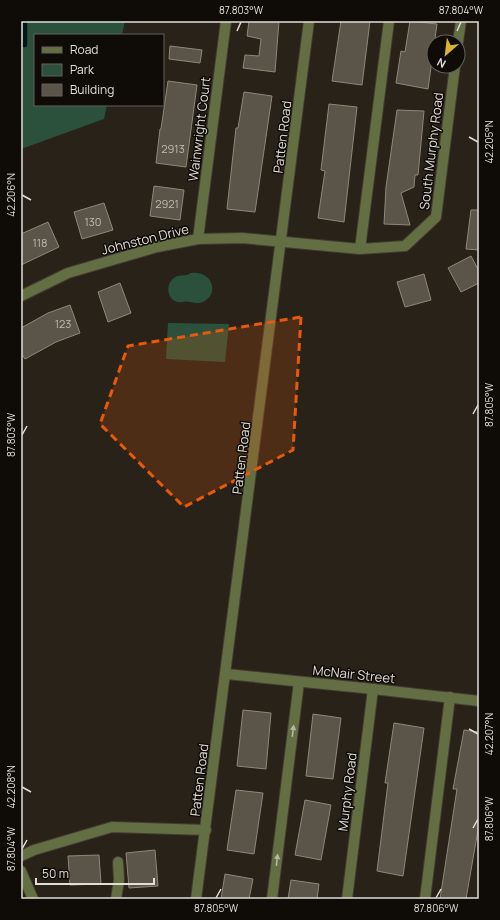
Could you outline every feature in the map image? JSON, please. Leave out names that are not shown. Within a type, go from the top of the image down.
[{"type":"street","name":"Wainwright Court","points":[[198,240],[226,21]]},
{"type":"street","name":"Patten Road","points":[[196,899],[310,21]]},
{"type":"street","points":[[360,249],[389,21]]},
{"type":"street","points":[[459,34],[461,21]]},
{"type":"street","name":"South Murphy Road","points":[[282,242],[360,249],[405,246],[436,217],[454,74]]},
{"type":"street","name":"Johnston Drive","points":[[21,296],[68,273],[157,247],[198,240],[242,238],[282,242]]},
{"type":"street","name":"McNair Street","points":[[226,674],[479,701]]},
{"type":"street","points":[[272,899],[299,682]]},
{"type":"street","name":"Murphy Road","points":[[347,899],[373,689]]},
{"type":"street","points":[[426,899],[450,698]]},
{"type":"street","points":[[21,856],[34,850],[112,828],[206,830]]},
{"type":"street","points":[[116,899],[119,880],[118,862]]},
{"type":"street","points":[[21,871],[33,899]]},
{"type":"highlighted area","points":[[301,317],[293,450],[184,507],[100,424],[128,346]]},
{"type":"green space","points":[[21,21],[125,21],[122,34],[34,34],[34,106],[107,106],[104,119],[21,149]]},
{"type":"green space","points":[[191,273],[198,273],[208,278],[211,283],[212,293],[208,298],[200,303],[174,301],[168,290],[171,281],[176,277]]},
{"type":"green space","points":[[168,323],[229,324],[225,362],[166,359]]},
{"type":"building","points":[[249,21],[279,21],[275,72],[243,68],[245,55],[259,56],[261,39],[247,36]]},
{"type":"building","points":[[341,21],[370,21],[362,85],[332,81]]},
{"type":"building","points":[[410,21],[437,24],[436,34],[426,34],[426,74],[430,74],[428,89],[396,83],[401,51],[405,52]]},
{"type":"building","points":[[170,46],[202,50],[200,63],[169,59]]},
{"type":"building","points":[[168,81],[197,85],[186,167],[156,163]]},
{"type":"building","points":[[244,92],[272,96],[255,212],[227,209],[236,128],[238,128]]},
{"type":"building","points":[[329,104],[357,107],[344,222],[318,218],[325,171],[321,170]]},
{"type":"building","points":[[397,110],[424,111],[418,175],[415,175],[414,187],[401,193],[410,225],[384,224],[386,187]]},
{"type":"building","points":[[154,186],[184,190],[180,220],[150,216]]},
{"type":"building","points":[[104,203],[113,230],[82,239],[74,212]]},
{"type":"building","points":[[471,210],[479,210],[479,250],[466,249]]},
{"type":"building","points":[[48,222],[59,247],[21,265],[21,234]]},
{"type":"building","points":[[471,256],[479,271],[479,283],[461,292],[448,268]]},
{"type":"building","points":[[424,274],[431,300],[405,307],[397,282]]},
{"type":"building","points":[[120,283],[131,313],[108,322],[98,292]]},
{"type":"building","points":[[70,305],[80,333],[56,342],[25,359],[21,353],[21,328],[48,313]]},
{"type":"building","points":[[243,710],[271,713],[266,769],[237,766]]},
{"type":"building","points":[[313,714],[341,718],[333,779],[306,776]]},
{"type":"building","points":[[394,723],[424,728],[403,876],[377,871],[388,783],[385,783]]},
{"type":"building","points":[[464,730],[479,732],[479,824],[466,899],[440,899],[457,789],[453,789]]},
{"type":"building","points":[[236,790],[263,793],[254,854],[227,850]]},
{"type":"building","points":[[305,800],[331,805],[321,860],[295,855]]},
{"type":"building","points":[[155,850],[158,886],[129,888],[126,853]]},
{"type":"building","points":[[99,855],[101,884],[70,885],[68,856]]},
{"type":"building","points":[[225,874],[253,879],[249,899],[221,899]]},
{"type":"building","points":[[291,880],[319,884],[317,899],[288,899]]},
{"type":"waterway","points":[[21,45],[25,45],[25,21]]}]
